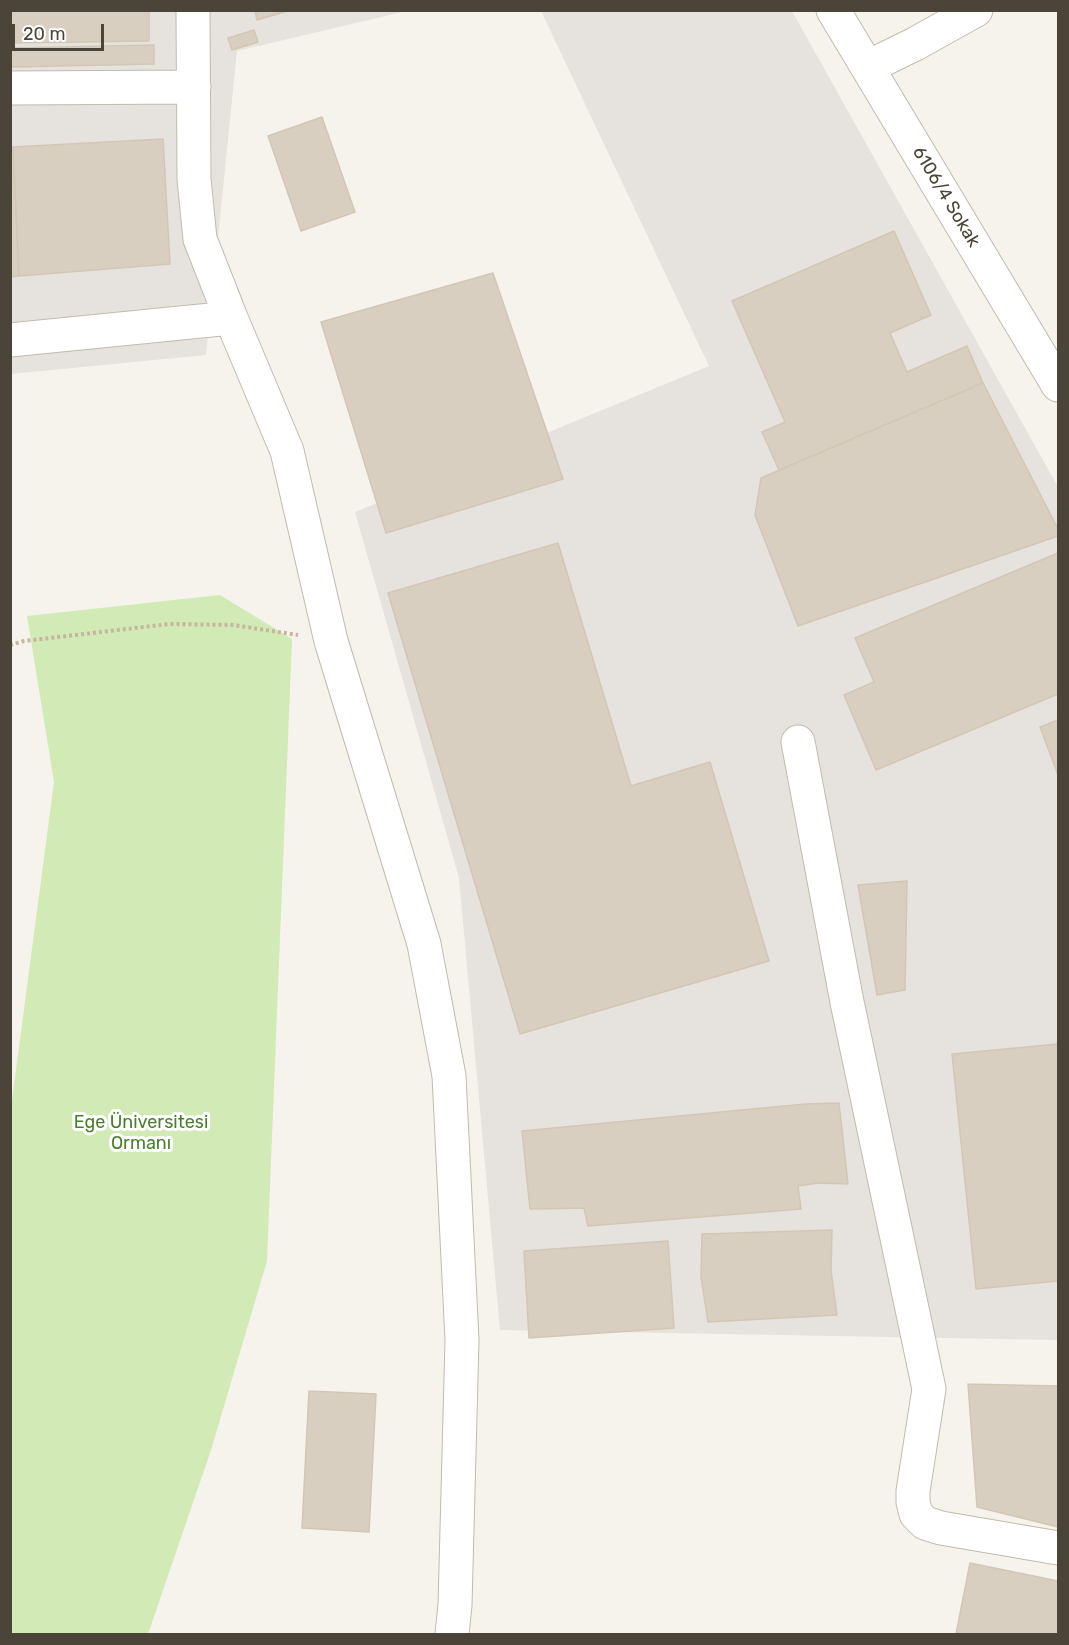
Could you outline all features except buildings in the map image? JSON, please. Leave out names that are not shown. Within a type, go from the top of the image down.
[{"type":"street","points":[[193,10],[194,179],[200,239],[287,451],[332,641],[424,944],[449,1076],[462,1340],[455,1605],[452,1635]]},
{"type":"street","name":"6106/4 Sokak","points":[[833,10],[1059,385]]},
{"type":"street","points":[[868,67],[976,10]]},
{"type":"street","points":[[10,88],[194,87]]},
{"type":"street","points":[[10,340],[231,318]]},
{"type":"street","points":[[798,742],[848,1002],[929,1389],[913,1491],[916,1514],[925,1523],[941,1528],[1059,1548]]},
{"type":"path","points":[[10,645],[24,641],[147,626],[201,623],[264,628],[332,641]]},
{"type":"shaded area","points":[[11,11],[407,11],[237,51],[206,355],[11,374]]},
{"type":"shaded area","points":[[541,11],[792,11],[1058,487],[1058,1340],[500,1330],[459,878],[355,512],[709,366]]},
{"type":"green space","name":"Ege Üniversitesi Ormanı","points":[[220,595],[292,639],[267,1261],[211,1450],[148,1634],[11,1634],[10,1115],[54,782],[27,616]]}]
